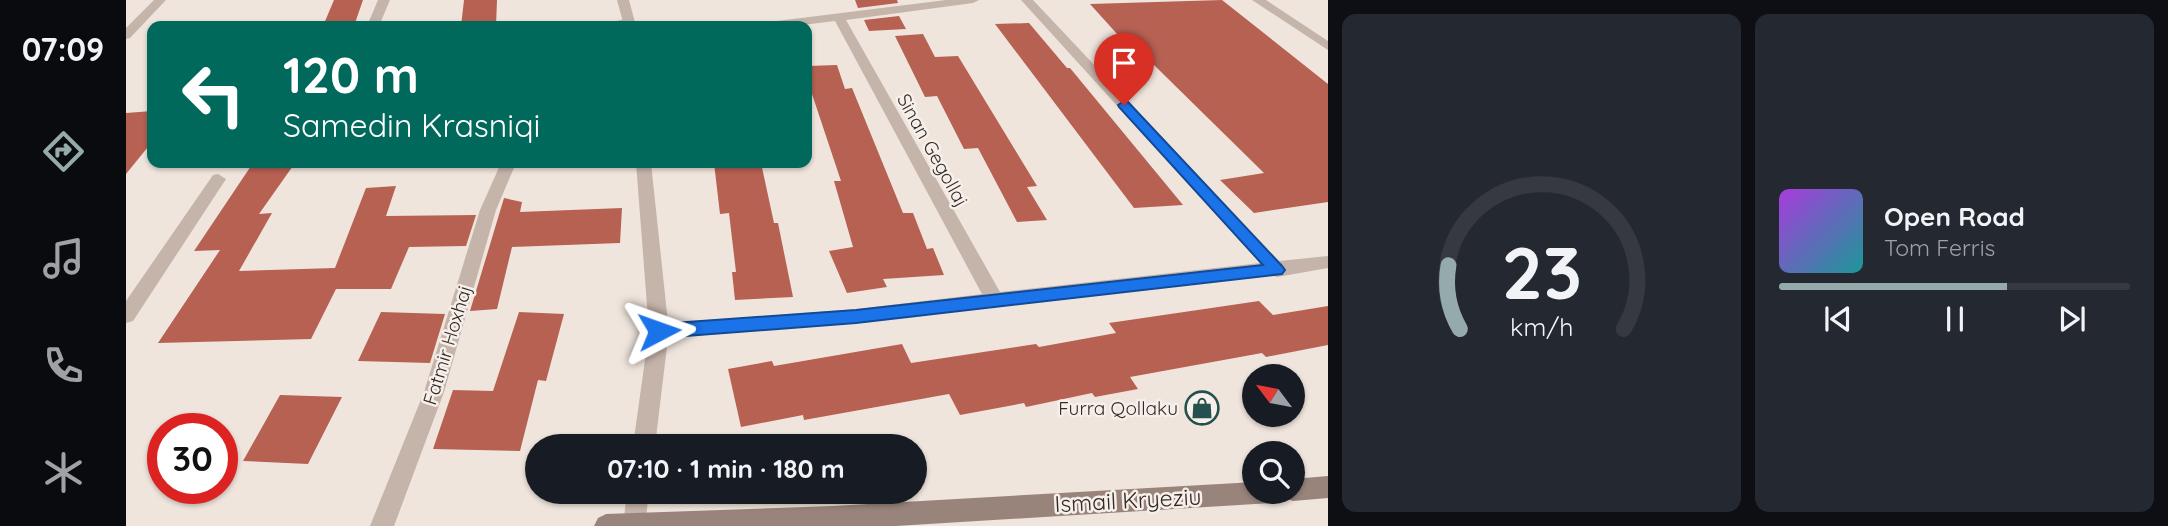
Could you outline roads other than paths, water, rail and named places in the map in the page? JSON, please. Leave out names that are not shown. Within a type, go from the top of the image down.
[{"type":"main road","points":[[1305,490],[1328,487]]},
{"type":"main road","name":"Ismail Kryeziu","points":[[606,526],[833,518],[1242,494]]},
{"type":"street","points":[[126,35],[160,0]]},
{"type":"street","points":[[375,21],[384,0]]},
{"type":"street","points":[[623,0],[628,21]]},
{"type":"street","points":[[804,21],[972,0]]},
{"type":"street","points":[[1027,0],[1277,270]]},
{"type":"street","points":[[1258,0],[1328,46]]},
{"type":"street","name":"Sinan Gegollaj","points":[[838,16],[995,301]]},
{"type":"street","name":"Fatmir Hoxhaj","points":[[382,526],[435,392],[488,210],[506,168]]},
{"type":"street","points":[[643,168],[659,331],[646,434]]},
{"type":"street","points":[[126,316],[218,179]]},
{"type":"street","points":[[659,331],[856,316],[1277,270],[1328,262]]},
{"type":"street","points":[[634,524],[636,504]]},
{"type":"place","name":"Furra Qollaku","points":[[1202,408]]}]
